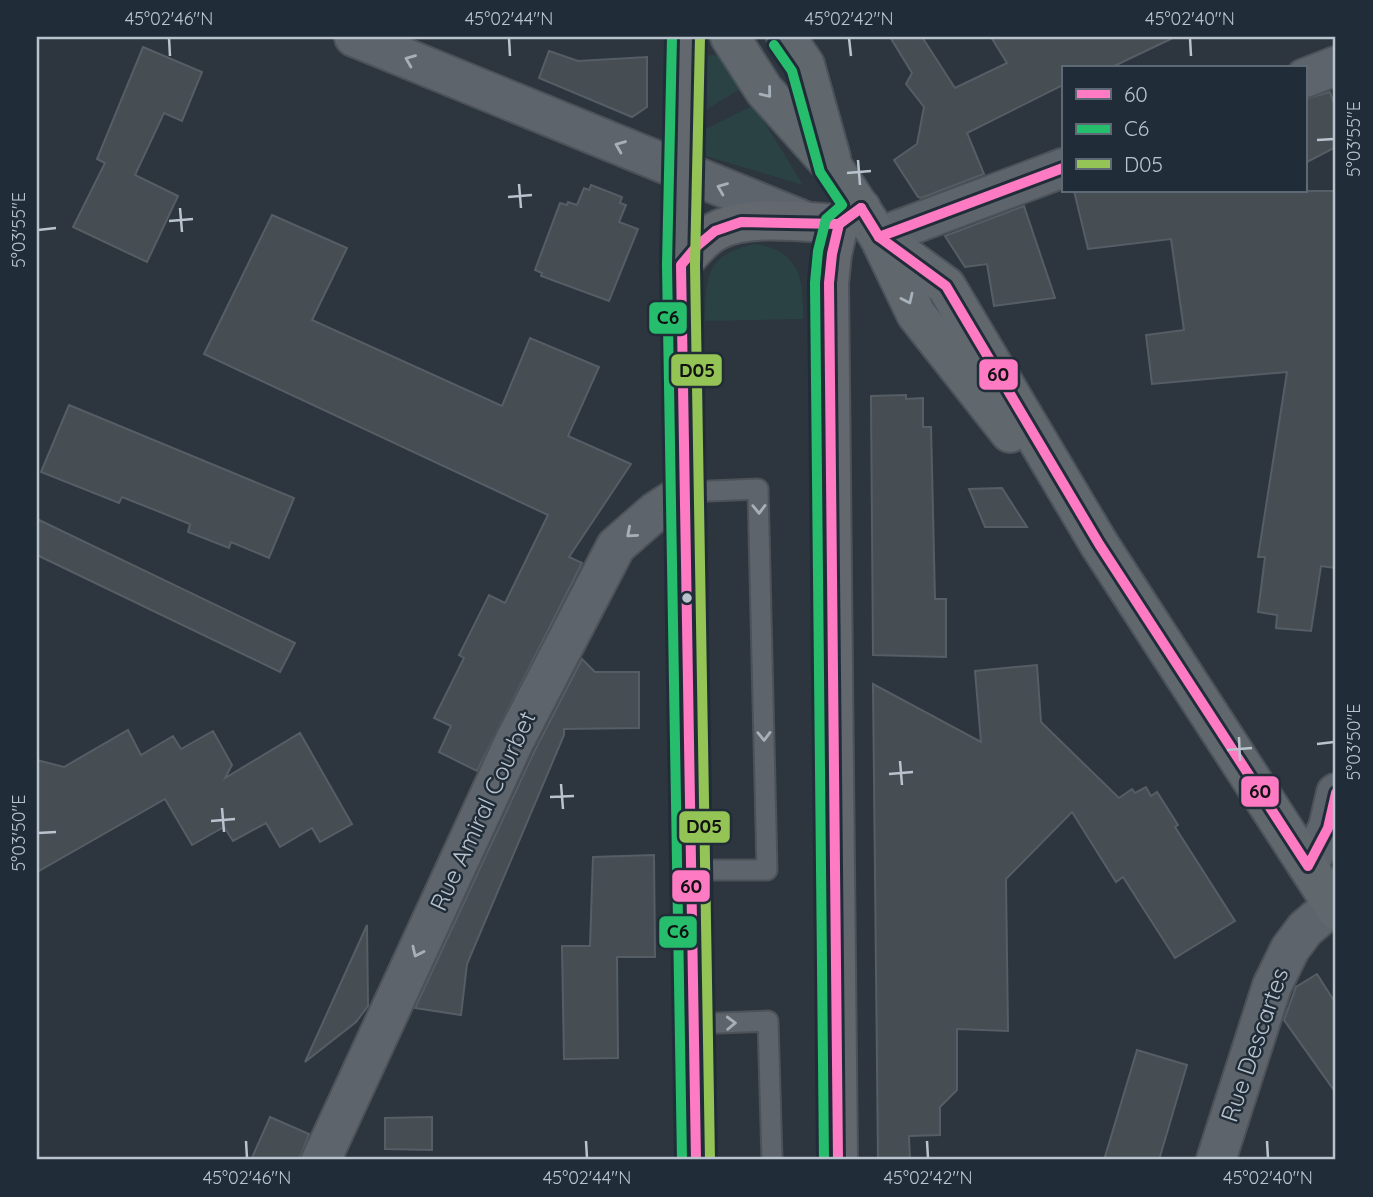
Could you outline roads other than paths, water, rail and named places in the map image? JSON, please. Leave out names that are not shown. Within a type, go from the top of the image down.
[{"type":"main road","points":[[686,37],[681,265],[696,1160]]},
{"type":"main road","points":[[730,37],[764,90],[833,167]]},
{"type":"main road","points":[[786,37],[805,65],[846,223],[1099,544],[1335,908]]},
{"type":"main road","points":[[681,265],[697,246],[715,231],[741,222],[846,223]]},
{"type":"main road","points":[[838,1160],[829,283],[832,254],[846,223]]},
{"type":"street","points":[[354,37],[683,173],[846,223],[1062,168]]},
{"type":"street","points":[[1306,78],[1336,66]]},
{"type":"street","name":"Rue Amiral Courbet","points":[[321,1160],[514,742],[616,546],[655,512],[686,492]]},
{"type":"street","points":[[1308,866],[1334,817]]},
{"type":"street","name":"Rue Descartes","points":[[1216,1160],[1272,986],[1290,949],[1305,929],[1335,908]]},
{"type":"lane","points":[[686,492],[758,489],[767,870],[691,870]]},
{"type":"lane","points":[[694,1024],[768,1021],[772,1160]]}]
